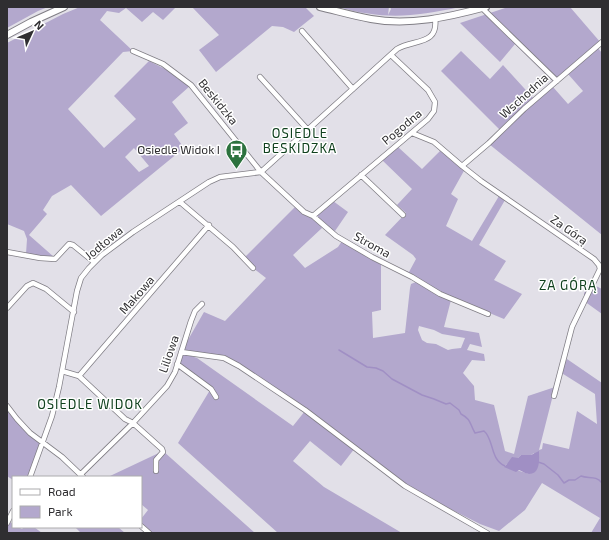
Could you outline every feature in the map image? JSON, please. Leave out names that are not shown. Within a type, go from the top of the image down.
[{"type":"main road","points":[[7,35],[64,7]]},
{"type":"main road","points":[[320,7],[372,20],[402,21],[455,15],[484,8]]},
{"type":"street","points":[[484,8],[557,81]]},
{"type":"street","points":[[261,172],[391,54],[401,47],[426,39],[431,35],[436,28],[435,18]]},
{"type":"street","points":[[302,31],[353,89]]},
{"type":"street","name":"Wschodnia","points":[[462,166],[489,143],[524,109],[602,42]]},
{"type":"street","name":"Beskidzka","points":[[133,51],[163,64],[191,85],[261,172]]},
{"type":"street","name":"Pogodna","points":[[313,216],[412,133],[434,111],[436,102],[428,90],[391,54]]},
{"type":"street","points":[[260,77],[308,130]]},
{"type":"street","name":"Za Górą","points":[[412,133],[434,142],[481,181],[599,265],[600,269],[572,327],[554,396]]},
{"type":"street","name":"Jodłowa","points":[[30,476],[52,416],[77,291],[81,278],[94,262],[133,232],[214,179],[261,172]]},
{"type":"street","name":"Stroma","points":[[261,172],[304,212],[313,216],[336,236],[372,257],[412,277],[440,294],[488,314]]},
{"type":"street","points":[[361,175],[404,215]]},
{"type":"street","points":[[180,202],[233,247],[253,268]]},
{"type":"street","name":"Makowa","points":[[79,376],[208,226]]},
{"type":"street","points":[[7,252],[55,259],[69,244],[73,245],[94,262]]},
{"type":"street","points":[[7,308],[28,286],[33,283],[46,289],[74,312]]},
{"type":"street","name":"Liliowa","points":[[81,476],[133,423],[173,378],[195,311],[202,304]]},
{"type":"street","points":[[181,352],[224,358],[239,366],[305,410],[405,486],[487,533]]},
{"type":"street","points":[[177,364],[211,389],[216,397]]},
{"type":"street","points":[[62,370],[79,376],[125,419],[133,423],[163,452],[156,460],[156,471]]},
{"type":"street","points":[[7,406],[17,419],[43,444],[62,457],[81,476]]},
{"type":"street","points":[[7,523],[12,513]]},
{"type":"street","points":[[142,527],[150,533]]},
{"type":"green space","points":[[7,7],[48,7],[7,28]]},
{"type":"green space","points":[[80,7],[176,7],[163,20],[153,12],[142,22],[126,8],[119,13],[107,11],[100,20],[133,51],[123,52],[68,109],[104,148],[136,119],[114,96],[149,61],[171,72],[178,79],[182,77],[191,85],[172,102],[188,123],[174,134],[184,148],[101,216],[71,185],[52,196],[43,210],[47,214],[29,235],[54,257],[26,254],[27,239],[24,231],[7,224],[7,43],[63,14]],"holes":[[[134,148],[149,166],[139,172],[125,157]]]},
{"type":"green space","points":[[192,7],[302,7],[306,8],[314,16],[294,32],[283,27],[272,26],[216,72],[199,50],[219,35]]},
{"type":"green space","points":[[338,7],[389,7],[388,15],[391,9],[390,7],[460,7],[428,13],[399,16],[370,14]]},
{"type":"green space","points":[[508,7],[570,7],[601,43],[597,47],[602,53],[602,235],[489,144],[536,100],[553,87],[568,104],[583,91],[568,74],[554,82],[515,44],[500,62],[460,23]]},
{"type":"green space","points":[[461,51],[490,79],[503,65],[534,99],[513,116],[500,130],[441,71]]},
{"type":"green space","points":[[398,147],[422,169],[442,149],[465,169],[451,194],[458,199],[446,226],[472,241],[499,196],[505,200],[479,245],[506,261],[494,280],[522,294],[504,319],[441,293],[403,272],[403,270],[409,272],[416,259],[413,255],[385,235],[406,213],[397,205],[412,189],[382,160]]},
{"type":"green space","points":[[333,201],[348,212],[335,231],[329,228],[316,215],[323,211]]},
{"type":"green space","points":[[297,205],[313,216],[322,228],[293,255],[305,268],[338,247],[342,241],[381,264],[381,310],[372,312],[373,338],[405,333],[411,284],[416,282],[451,300],[444,327],[479,333],[482,347],[470,344],[467,350],[484,354],[485,361],[472,360],[463,373],[474,386],[475,400],[494,405],[505,451],[514,454],[528,396],[555,387],[539,450],[542,449],[543,443],[569,449],[577,411],[597,424],[595,394],[560,372],[567,359],[602,383],[602,533],[591,533],[600,518],[542,483],[525,510],[499,531],[480,524],[405,486],[355,448],[341,466],[310,441],[293,461],[324,487],[402,533],[278,533],[178,443],[210,390],[177,367],[181,352],[204,312],[225,321],[266,278],[253,268],[244,258]],"holes":[[[419,326],[442,334],[465,338],[461,348],[448,350],[436,344],[427,343],[422,340],[418,330]],[[183,353],[227,359],[305,411],[293,426],[197,358]],[[534,453],[529,474],[504,466],[521,455],[531,455]]]},
{"type":"green space","points":[[592,284],[602,289],[602,314],[584,301],[584,293]]},
{"type":"green space","points":[[7,406],[43,444],[30,476],[12,476],[12,479],[7,476]]},
{"type":"green space","points":[[163,451],[255,533],[150,533],[142,526],[142,518],[148,510],[142,505],[142,476],[110,476]]},
{"type":"green space","points":[[8,521],[12,523],[12,528],[35,528],[42,533],[7,533]]},
{"type":"green space","points":[[76,528],[119,528],[125,533],[81,533]]},
{"type":"shaded area","points":[[539,451],[537,469],[533,473],[528,474],[519,470],[516,472],[504,467],[512,457],[518,458],[521,455],[531,455]]},
{"type":"waterway","points":[[339,350],[367,367],[376,368],[383,371],[392,379],[422,395],[446,404],[450,403],[469,420],[475,433],[484,431],[489,439],[494,454],[500,463],[505,466]]},
{"type":"waterway","points":[[538,462],[544,464],[558,475],[564,483],[569,480],[575,480],[581,476],[595,478],[602,483]]},
{"type":"place","name":"Osiedle Widok I","points":[[236,170]]},
{"type":"district","name":"OSIEDLE BESKIDZKA","points":[[300,140]]},
{"type":"district","name":"ZA GÓRĄ","points":[[568,285]]},
{"type":"district","name":"OSIEDLE WIDOK","points":[[90,404]]}]
